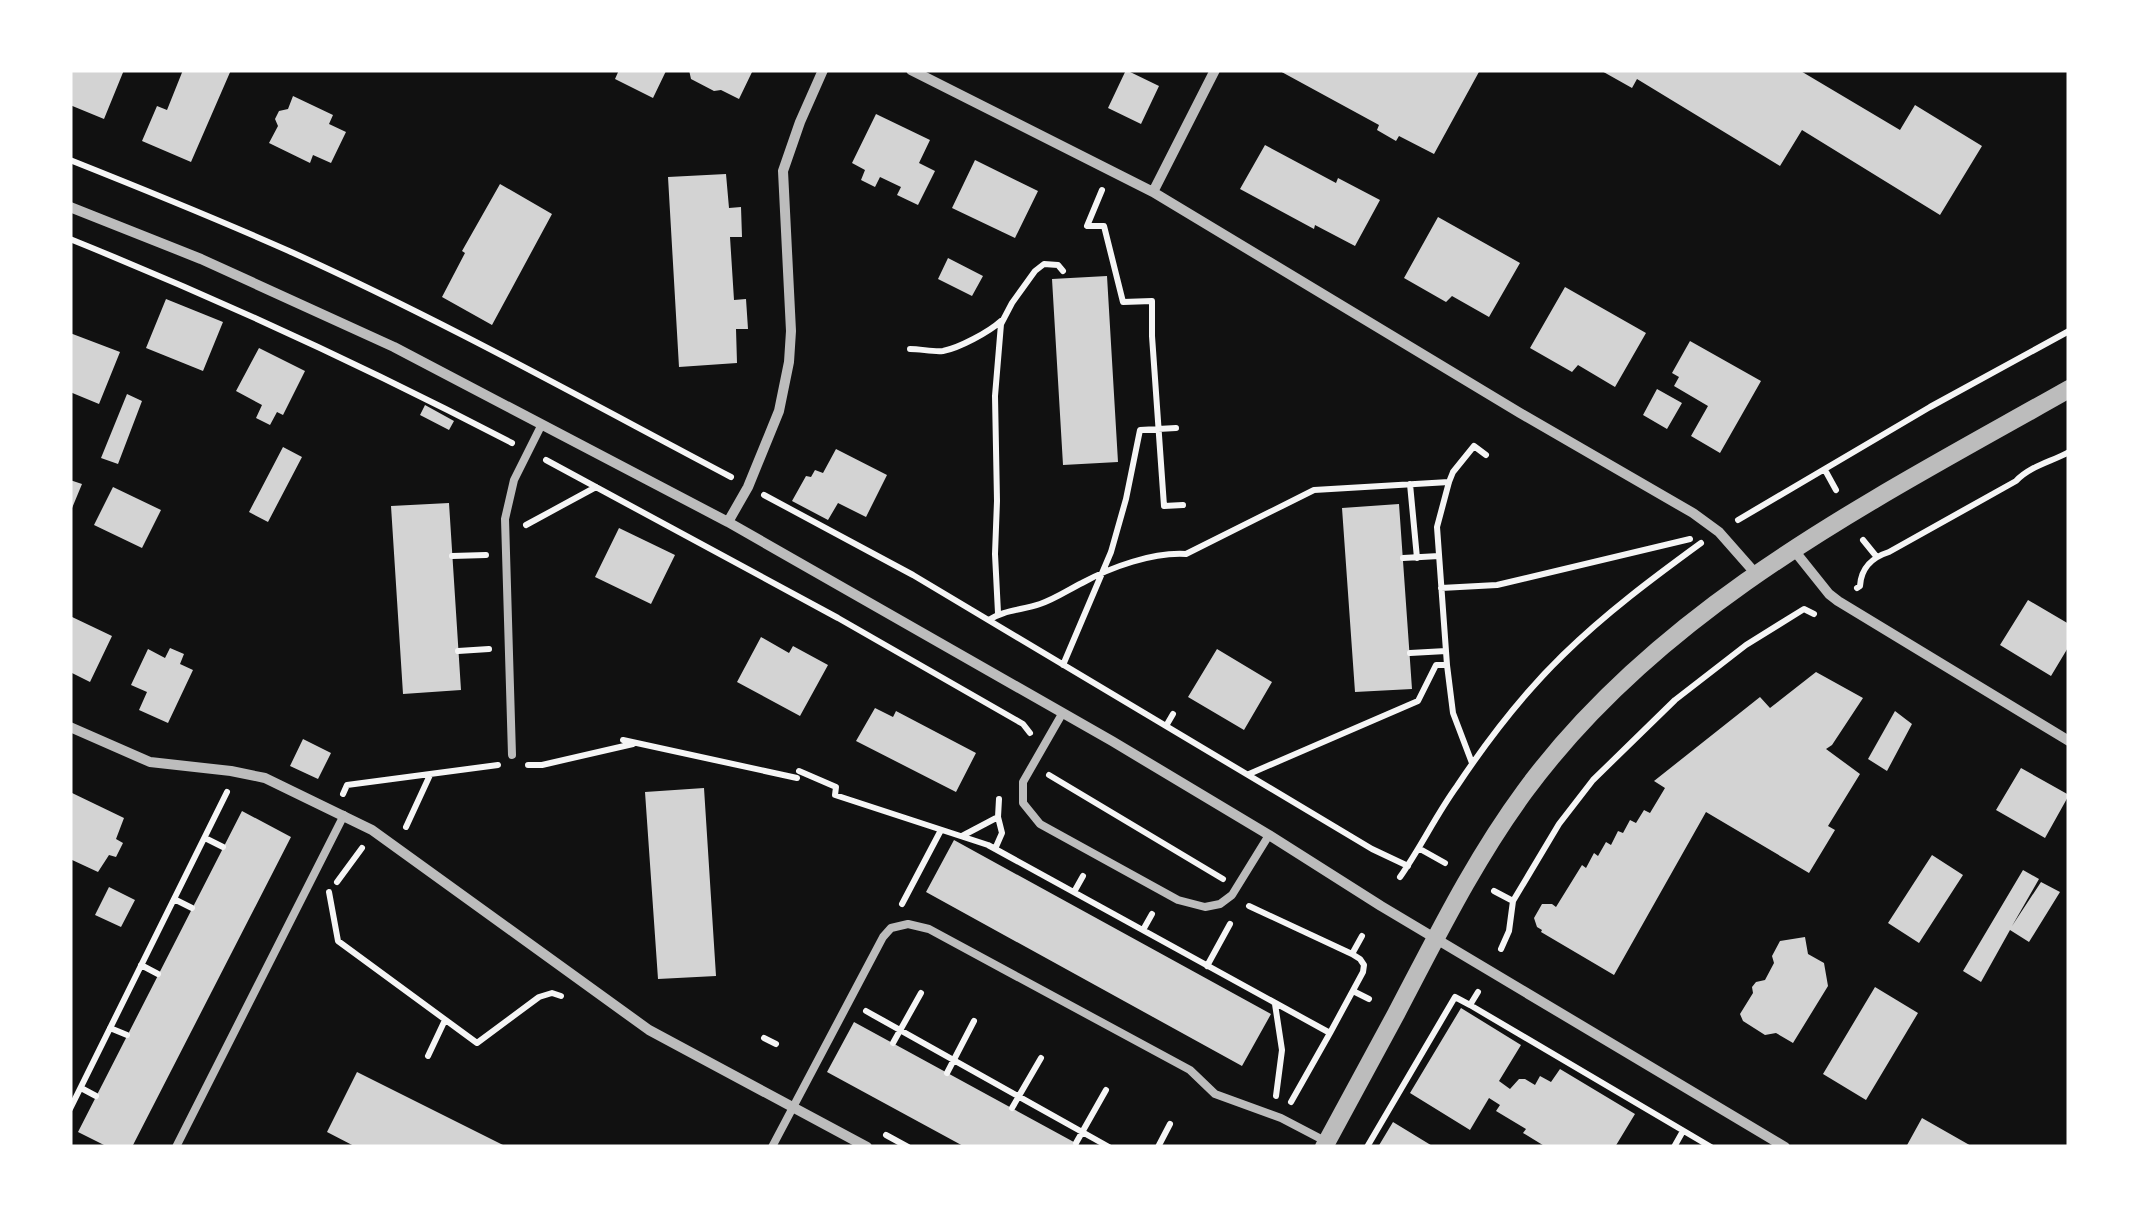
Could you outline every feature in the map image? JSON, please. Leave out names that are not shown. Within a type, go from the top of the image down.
[{"type":"street","points":[[728,522],[748,487],[779,411],[789,362],[790,330],[783,172],[823,70]]},
{"type":"street","points":[[911,70],[1154,192],[1693,513],[1719,532],[1756,574]]},
{"type":"street","points":[[1154,192],[1215,70]]},
{"type":"street","points":[[70,207],[201,259],[394,347],[728,522],[1269,835],[1785,1147]]},
{"type":"street","points":[[1325,1144],[1496,831],[1574,731],[1612,691],[1656,650],[1792,549],[2069,389]]},
{"type":"street","points":[[1792,549],[1838,601],[2069,741]]},
{"type":"street","points":[[70,727],[160,765],[230,770],[264,778],[380,834],[649,1030],[867,1147]]},
{"type":"lane","points":[[512,759],[504,537],[510,491],[541,426]]},
{"type":"lane","points":[[1062,714],[1023,782],[1023,803],[1040,824],[1178,900],[1205,907],[1220,904],[1232,895],[1269,835]]},
{"type":"lane","points":[[176,1147],[344,816]]},
{"type":"lane","points":[[772,1147],[886,932],[898,926],[915,925],[1190,1070],[1219,1096],[1284,1114],[1325,1144]]},
{"type":"path","points":[[1111,171],[1087,226],[1104,226],[1123,302],[1152,301],[1164,506],[1182,505]]},
{"type":"path","points":[[70,239],[364,367],[528,451],[838,618],[1023,724],[1030,735],[1028,743]]},
{"type":"path","points":[[910,349],[938,352],[992,330],[1035,271],[1044,264],[1058,265],[1062,271]]},
{"type":"path","points":[[998,613],[995,396],[1003,319]]},
{"type":"path","points":[[1738,520],[2069,330]]},
{"type":"path","points":[[1063,665],[1120,525],[1140,430],[1176,428]]},
{"type":"path","points":[[1473,764],[1453,713],[1437,527],[1454,472],[1474,446],[1486,455]]},
{"type":"path","points":[[1860,586],[1876,556],[2069,452]]},
{"type":"path","points":[[682,470],[689,455]]},
{"type":"path","points":[[1825,470],[1836,490]]},
{"type":"path","points":[[988,620],[998,613],[1044,603],[1100,575],[1172,553],[1186,554],[1314,490],[1449,482]]},
{"type":"path","points":[[1410,484],[1417,558]]},
{"type":"path","points":[[504,537],[596,487]]},
{"type":"path","points":[[1400,877],[1473,764],[1562,656],[1640,588],[1699,545],[1690,539],[1497,585],[1442,588]]},
{"type":"path","points":[[1863,540],[1876,556]]},
{"type":"path","points":[[452,556],[476,555]]},
{"type":"path","points":[[1403,558],[1439,556]]},
{"type":"path","points":[[1500,948],[1509,932],[1512,901],[1559,824],[1593,780],[1675,700],[1746,644],[1804,608],[1817,616],[1822,610]]},
{"type":"path","points":[[458,650],[480,650]]},
{"type":"path","points":[[1410,654],[1446,651]]},
{"type":"path","points":[[1248,775],[1418,701],[1436,665],[1447,665]]},
{"type":"path","points":[[1166,726],[1173,714]]},
{"type":"path","points":[[623,740],[798,774],[836,787],[835,796],[995,848],[1330,1033]]},
{"type":"path","points":[[347,785],[512,759],[542,765],[637,743]]},
{"type":"path","points":[[1038,769],[1228,882]]},
{"type":"path","points":[[405,829],[431,774]]},
{"type":"path","points":[[212,785],[236,786]]},
{"type":"path","points":[[995,848],[1002,833],[998,817],[1004,786]]},
{"type":"path","points":[[70,1109],[223,801]]},
{"type":"path","points":[[961,836],[998,817]]},
{"type":"path","points":[[337,828],[368,844],[329,892],[338,941],[478,1043],[546,994],[572,1002]]},
{"type":"path","points":[[898,926],[898,910],[940,830]]},
{"type":"path","points":[[205,838],[224,847]]},
{"type":"path","points":[[1420,849],[1445,864]]},
{"type":"path","points":[[1074,892],[1084,876]]},
{"type":"path","points":[[1494,891],[1512,901]]},
{"type":"path","points":[[174,899],[192,908]]},
{"type":"path","points":[[1252,908],[1360,958],[1364,965],[1284,1114],[1274,1104],[1282,1050],[1275,1003]]},
{"type":"path","points":[[1142,930],[1152,914]]},
{"type":"path","points":[[1207,966],[1233,918]]},
{"type":"path","points":[[1352,954],[1362,936]]},
{"type":"path","points":[[142,965],[158,974]]},
{"type":"path","points":[[1353,990],[1369,999]]},
{"type":"path","points":[[1470,1005],[1478,992]]},
{"type":"path","points":[[894,1043],[921,994]]},
{"type":"path","points":[[1367,1147],[1455,997],[1711,1147]]},
{"type":"path","points":[[848,1002],[1109,1147]]},
{"type":"path","points":[[428,1056],[445,1020]]},
{"type":"path","points":[[947,1073],[974,1021]]},
{"type":"path","points":[[1421,1026],[1432,1033]]},
{"type":"path","points":[[110,1028],[127,1036]]},
{"type":"path","points":[[764,1038],[776,1044]]},
{"type":"path","points":[[1012,1108],[1041,1058]]},
{"type":"path","points":[[80,1088],[96,1096]]},
{"type":"path","points":[[1076,1143],[1106,1090]]},
{"type":"path","points":[[1158,1147],[1170,1124]]},
{"type":"path","points":[[1674,1147],[1683,1131]]},
{"type":"building","points":[[70,70],[124,70],[104,119],[70,105]]},
{"type":"building","points":[[183,70],[231,70],[191,162],[142,141],[157,106],[167,110]]},
{"type":"building","points":[[619,70],[666,71],[653,98],[615,79]]},
{"type":"building","points":[[689,70],[753,70],[739,99],[691,79]]},
{"type":"building","points":[[1126,70],[1159,86],[1141,124],[1108,108]]},
{"type":"building","points":[[1278,70],[1480,70],[1434,154],[1399,136],[1396,141],[1377,130],[1379,125]]},
{"type":"building","points":[[1600,70],[1799,70],[1900,130],[1915,105],[1982,146],[1940,215],[1802,130],[1780,166],[1637,79],[1632,88]]},
{"type":"building","points":[[293,96],[333,115],[329,124],[346,132],[331,163],[313,155],[310,163],[269,143],[278,126],[275,119],[279,111],[288,109]]},
{"type":"building","points":[[876,114],[930,140],[919,163],[935,171],[918,205],[897,195],[901,187],[880,177],[875,187],[861,180],[865,170],[852,163]]},
{"type":"building","points":[[1265,145],[1336,183],[1338,178],[1380,200],[1355,246],[1240,189]]},
{"type":"building","points":[[975,160],[1038,191],[1015,238],[952,208]]},
{"type":"building","points":[[726,174],[729,208],[741,207],[742,237],[730,237],[734,300],[746,299],[748,329],[736,329],[737,363],[679,367],[668,177]]},
{"type":"building","points":[[500,184],[552,214],[492,325],[442,297],[465,253],[462,251]]},
{"type":"building","points":[[1438,217],[1520,263],[1489,317],[1452,296],[1446,302],[1404,278]]},
{"type":"building","points":[[948,258],[983,276],[972,296],[938,279]]},
{"type":"building","points":[[1107,276],[1118,462],[1063,465],[1052,279]]},
{"type":"building","points":[[1565,287],[1646,333],[1615,387],[1578,365],[1572,372],[1530,348]]},
{"type":"building","points":[[166,299],[223,322],[203,371],[146,348]]},
{"type":"building","points":[[70,333],[120,352],[99,404],[70,392]]},
{"type":"building","points":[[1690,341],[1761,381],[1720,453],[1691,436],[1708,406],[1674,386],[1679,377],[1672,373]]},
{"type":"building","points":[[259,348],[305,371],[283,415],[277,412],[270,425],[256,418],[262,405],[236,391]]},
{"type":"building","points":[[1657,389],[1682,403],[1667,429],[1643,415]]},
{"type":"building","points":[[127,394],[142,401],[118,464],[101,458]]},
{"type":"building","points":[[425,405],[454,421],[449,430],[420,415]]},
{"type":"building","points":[[283,447],[302,457],[268,522],[249,512]]},
{"type":"building","points":[[836,449],[887,475],[866,517],[838,503],[828,520],[792,501],[806,476],[811,477],[815,470],[823,473]]},
{"type":"building","points":[[70,480],[82,484],[70,513]]},
{"type":"building","points":[[113,487],[161,510],[142,548],[94,525]]},
{"type":"building","points":[[449,503],[461,690],[403,694],[391,506]]},
{"type":"building","points":[[1399,504],[1412,689],[1355,692],[1342,508]]},
{"type":"building","points":[[619,528],[675,555],[651,604],[595,577]]},
{"type":"building","points":[[2028,600],[2069,624],[2069,646],[2051,676],[2000,645]]},
{"type":"building","points":[[70,616],[112,636],[90,682],[70,672]]},
{"type":"building","points":[[761,637],[789,653],[793,646],[828,665],[800,716],[737,682]]},
{"type":"building","points":[[170,648],[184,654],[180,664],[193,670],[168,723],[139,710],[147,692],[131,685],[148,649],[165,658]]},
{"type":"building","points":[[1217,649],[1272,682],[1244,730],[1188,697]]},
{"type":"building","points":[[1816,672],[1863,698],[1826,749],[1860,774],[1828,826],[1835,830],[1809,873],[1706,812],[1614,975],[1541,932],[1534,918],[1542,904],[1556,907],[1594,853],[1598,856],[1606,842],[1611,845],[1618,831],[1623,833],[1630,820],[1636,823],[1644,810],[1650,813],[1665,788],[1654,781],[1760,697],[1770,708]]},
{"type":"building","points":[[875,708],[893,717],[896,711],[976,753],[956,792],[856,741]]},
{"type":"building","points":[[1895,711],[1912,724],[1887,771],[1868,759]]},
{"type":"building","points":[[303,739],[331,753],[318,779],[290,766]]},
{"type":"building","points":[[2021,768],[2069,795],[2045,838],[1996,810]]},
{"type":"building","points":[[704,788],[716,976],[658,979],[645,792]]},
{"type":"building","points":[[70,792],[124,818],[116,839],[123,843],[116,857],[109,855],[98,872],[70,859]]},
{"type":"building","points":[[242,811],[291,837],[132,1147],[108,1147],[78,1132]]},
{"type":"building","points":[[954,840],[1271,1014],[1242,1066],[926,892]]},
{"type":"building","points":[[1932,855],[1963,875],[1919,943],[1888,923]]},
{"type":"building","points":[[2023,870],[2039,879],[2012,926],[2041,882],[2060,892],[2029,942],[2010,930],[1981,982],[1963,971]]},
{"type":"building","points":[[109,887],[135,900],[121,927],[95,915]]},
{"type":"building","points":[[1805,937],[1808,954],[1824,963],[1828,986],[1793,1043],[1776,1033],[1765,1035],[1743,1021],[1740,1014],[1753,993],[1752,987],[1765,980],[1780,941]]},
{"type":"building","points":[[1875,987],[1918,1013],[1866,1100],[1823,1074]]},
{"type":"building","points":[[1461,1008],[1521,1045],[1499,1081],[1510,1089],[1519,1079],[1535,1085],[1540,1076],[1551,1082],[1560,1069],[1635,1114],[1615,1147],[1546,1147],[1496,1111],[1500,1105],[1489,1098],[1470,1130],[1410,1093]]},
{"type":"building","points":[[854,1022],[1083,1147],[965,1147],[827,1072]]},
{"type":"building","points":[[357,1072],[507,1147],[356,1147],[327,1132]]},
{"type":"building","points":[[1922,1118],[1973,1147],[1906,1147]]},
{"type":"building","points":[[1393,1122],[1434,1147],[1378,1147]]}]
